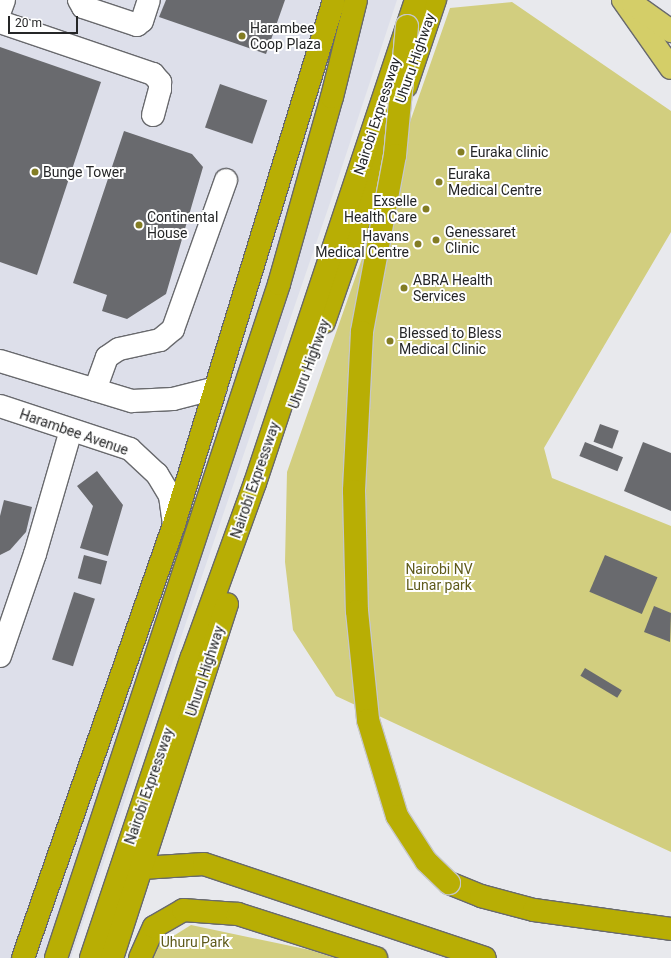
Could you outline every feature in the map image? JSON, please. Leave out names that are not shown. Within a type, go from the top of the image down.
[{"type":"highway","points":[[23,958],[174,524],[334,0]]},
{"type":"highway","points":[[56,958],[279,284],[332,97],[356,0]]},
{"type":"highway","name":"Nairobi Expressway","points":[[91,958],[192,657],[258,475],[416,0]]},
{"type":"highway","name":"Uhuru Highway","points":[[112,958],[260,501],[352,244],[435,0]]},
{"type":"highway","points":[[407,26],[395,155],[362,332],[354,491],[357,611],[368,720],[398,816],[426,861],[449,883],[481,896],[534,910],[671,929]]},
{"type":"highway","points":[[142,868],[204,864],[485,958]]},
{"type":"highway","points":[[140,958],[154,927],[183,910],[238,914],[376,958]]},
{"type":"main road","points":[[623,0],[671,68]]},
{"type":"main road","points":[[627,0],[671,31]]},
{"type":"street","points":[[0,11],[4,0]]},
{"type":"street","points":[[79,0],[83,7],[137,26],[142,21],[150,0]]},
{"type":"street","points":[[0,22],[154,74],[160,82],[160,89],[153,115]]},
{"type":"street","points":[[95,390],[107,357],[119,348],[160,340],[173,329],[226,180]]},
{"type":"street","points":[[0,360],[132,402],[172,399],[216,388]]},
{"type":"street","name":"Harambee Avenue","points":[[0,406],[130,449],[157,474],[170,496],[174,524]]},
{"type":"street","points":[[0,656],[34,554],[71,430]]},
{"type":"shaded area","points":[[0,0],[397,0],[332,197],[71,958],[0,958]]},
{"type":"green space","name":"Nairobi NV Lunar park","points":[[512,2],[671,111],[671,232],[544,448],[552,478],[671,526],[671,852],[336,696],[293,630],[285,562],[287,472],[450,8]]},
{"type":"green space","name":"Uhuru Park","points":[[191,925],[310,950],[335,958],[141,958],[143,955]]},
{"type":"building","name":"Harambee Coop Plaza","points":[[166,0],[285,0],[266,54],[159,17]]},
{"type":"building","name":"Bunge Tower","points":[[0,47],[101,82],[37,275],[0,262]]},
{"type":"building","points":[[220,84],[267,100],[252,144],[205,127]]},
{"type":"building","name":"Continental House","points":[[124,131],[192,154],[203,167],[166,294],[127,319],[102,311],[107,295],[73,283]]},
{"type":"building","points":[[600,424],[619,431],[612,449],[594,442]]},
{"type":"building","points":[[585,442],[623,457],[617,471],[579,456]]},
{"type":"building","points":[[643,442],[671,453],[671,511],[624,491]]},
{"type":"building","points":[[97,471],[123,505],[108,556],[80,548],[93,506],[77,486]]},
{"type":"building","points":[[4,500],[32,507],[26,532],[10,550],[0,555],[0,516]]},
{"type":"building","points":[[84,555],[107,561],[101,584],[78,578]]},
{"type":"building","points":[[605,555],[657,577],[642,614],[589,592]]},
{"type":"building","points":[[74,592],[95,599],[73,666],[52,660]]},
{"type":"building","points":[[654,606],[671,613],[670,642],[644,632]]},
{"type":"building","points":[[585,668],[622,690],[617,698],[580,676]]},
{"type":"place","name":"Harambee Coop Plaza","points":[[242,36]]},
{"type":"place","name":"Euraka clinic","points":[[461,152]]},
{"type":"place","name":"Bunge Tower","points":[[35,172]]},
{"type":"place","name":"Euraka Medical Centre","points":[[439,182]]},
{"type":"place","name":"Exselle Health Care","points":[[426,209]]},
{"type":"place","name":"Continental House","points":[[139,225]]},
{"type":"place","name":"Genessaret Clinic","points":[[436,240]]},
{"type":"place","name":"Havans Medical Centre","points":[[418,244]]},
{"type":"place","name":"ABRA Health Services","points":[[404,288]]},
{"type":"place","name":"Blessed to Bless Medical Clinic","points":[[390,341]]}]
